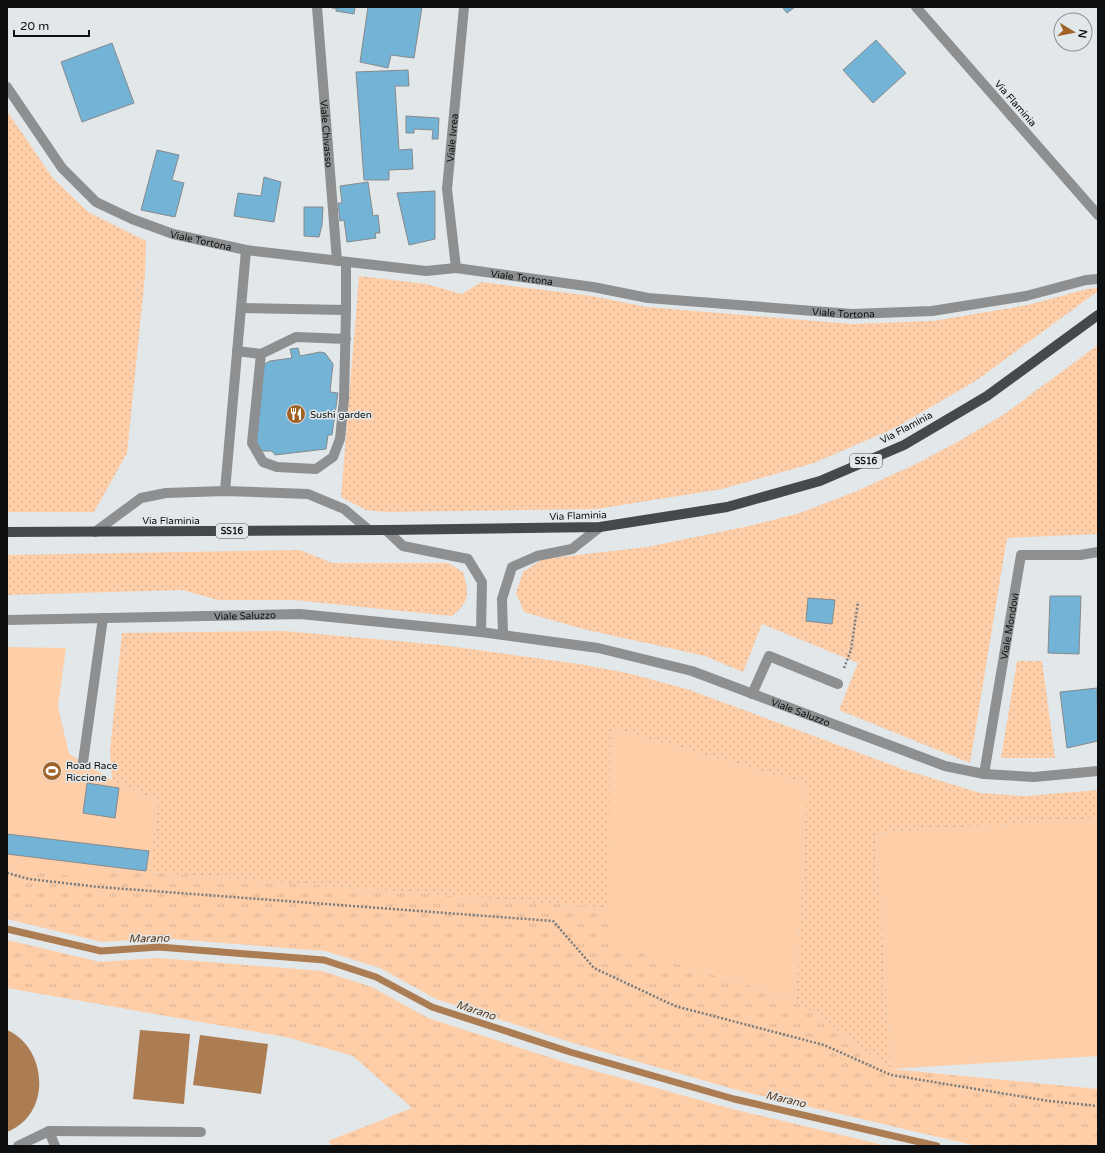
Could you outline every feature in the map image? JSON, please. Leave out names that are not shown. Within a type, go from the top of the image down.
[{"type":"main road","name":"Via Flaminia","points":[[7,532],[600,527],[727,507],[820,481],[904,444],[987,396],[1098,315]]},
{"type":"street","name":"Viale Chivasso","points":[[261,354],[252,443],[263,462],[278,467],[316,469],[333,457],[340,439],[344,399],[346,339],[346,310],[342,262],[317,7]]},
{"type":"street","name":"Viale Ivrea","points":[[456,268],[447,189],[464,7]]},
{"type":"street","name":"Via Flaminia","points":[[916,7],[1098,215]]},
{"type":"street","name":"Viale Tortona","points":[[7,87],[62,168],[96,202],[132,220],[173,234],[246,250],[426,271],[456,268],[593,287],[648,298],[852,314],[932,312],[1026,296],[1086,280],[1098,279]]},
{"type":"street","points":[[225,491],[233,399],[234,356],[246,250]]},
{"type":"street","points":[[238,313],[346,310]]},
{"type":"street","points":[[234,356],[261,354],[296,337],[346,339]]},
{"type":"street","points":[[224,405],[233,399]]},
{"type":"street","points":[[95,532],[140,498],[166,494],[225,491],[308,494],[344,509],[369,530]]},
{"type":"street","points":[[503,635],[502,599],[512,567],[537,556],[572,549],[600,527]]},
{"type":"street","points":[[386,530],[403,546],[468,559],[482,582],[481,632]]},
{"type":"street","name":"Viale Mondovì","points":[[984,774],[1021,555],[1080,555],[1098,552]]},
{"type":"street","name":"Viale Saluzzo","points":[[7,620],[300,614],[503,635],[612,652],[692,671],[944,766],[984,774],[1034,777],[1098,771]]},
{"type":"street","points":[[83,762],[103,618]]},
{"type":"street","points":[[752,694],[769,656],[838,684]]},
{"type":"street","points":[[49,1131],[55,1146]]},
{"type":"street","points":[[18,1146],[49,1131],[201,1132]]},
{"type":"path","points":[[838,684],[851,650],[858,602]]},
{"type":"path","points":[[7,872],[29,879],[99,887],[553,921],[594,968],[675,1006],[824,1045],[891,1075],[1049,1101],[1098,1106]]},
{"type":"green space","points":[[7,111],[52,177],[88,212],[146,241],[145,276],[127,453],[94,512],[7,512]]},
{"type":"green space","points":[[359,276],[426,284],[462,294],[481,282],[591,296],[647,307],[851,324],[933,321],[1028,305],[1087,289],[1098,288],[1098,291],[977,380],[895,428],[814,463],[722,489],[597,509],[385,512],[366,510],[341,497]]},
{"type":"green space","points":[[1098,345],[1098,534],[1007,538],[970,763],[839,710],[858,663],[762,624],[743,672],[705,656],[583,629],[524,612],[516,593],[523,572],[543,559],[647,547],[749,526],[800,513],[857,491],[916,464],[961,440],[1006,413]]},
{"type":"green space","points":[[300,550],[332,563],[448,563],[463,572],[467,591],[465,601],[458,611],[452,616],[294,600],[218,600],[182,590],[7,595],[7,555]]},
{"type":"green space","points":[[284,631],[442,645],[579,664],[627,673],[687,689],[905,770],[980,793],[1025,796],[1098,790],[1098,818],[876,833],[891,1069],[796,1000],[807,784],[611,728],[609,908],[149,872],[158,801],[112,780],[110,751],[122,633]]},
{"type":"green space","name":"Road Race Riccione","points":[[7,647],[66,648],[58,706],[69,754],[112,780],[158,801],[149,872],[106,869],[95,879],[7,867]]},
{"type":"green space","points":[[1017,661],[1042,661],[1055,758],[1001,758]]},
{"type":"green space","points":[[611,728],[807,784],[796,1000],[608,943]]},
{"type":"green space","points":[[1098,818],[1098,1056],[891,1069],[876,833]]},
{"type":"green space","points":[[7,867],[94,878],[106,869],[609,908],[609,943],[796,1000],[891,1069],[1098,1089],[1098,1146],[977,1146],[737,1090],[573,1043],[436,999],[380,968],[325,951],[159,938],[102,942],[7,919]]},
{"type":"green space","points":[[7,940],[100,962],[158,958],[322,971],[372,987],[428,1018],[567,1063],[732,1109],[888,1146],[332,1146],[328,1141],[412,1108],[353,1056],[286,1037],[7,988]]},
{"type":"shaded area","points":[[7,1030],[21,1039],[31,1051],[37,1066],[39,1081],[38,1097],[32,1111],[22,1123],[7,1132]]},
{"type":"shaded area","points":[[140,1030],[190,1034],[184,1104],[133,1099]]},
{"type":"shaded area","points":[[200,1035],[268,1044],[261,1094],[193,1085]]},
{"type":"building","points":[[355,7],[354,14],[336,11],[336,8],[332,8]]},
{"type":"building","points":[[368,7],[422,7],[414,58],[391,55],[388,68],[360,62]]},
{"type":"building","points":[[782,7],[795,7],[787,13]]},
{"type":"building","points":[[876,40],[906,73],[873,103],[843,70]]},
{"type":"building","points":[[112,43],[134,103],[82,122],[61,62]]},
{"type":"building","points":[[408,70],[409,86],[395,86],[399,150],[412,149],[413,169],[389,170],[389,180],[364,180],[356,72]]},
{"type":"building","points":[[406,116],[439,118],[438,139],[432,139],[433,130],[414,129],[414,133],[406,133]]},
{"type":"building","points":[[157,150],[179,155],[172,180],[184,183],[175,217],[141,210]]},
{"type":"building","points":[[264,177],[281,182],[274,222],[234,216],[238,193],[261,196]]},
{"type":"building","points":[[368,182],[373,216],[378,215],[380,233],[375,233],[376,238],[347,242],[344,220],[340,221],[338,203],[342,203],[340,186]]},
{"type":"building","points":[[435,191],[435,239],[409,245],[397,193]]},
{"type":"building","points":[[304,207],[323,207],[322,225],[319,237],[304,236]]},
{"type":"building","name":"Sushi garden","points":[[298,348],[300,356],[320,352],[325,353],[333,364],[330,392],[338,393],[332,435],[328,435],[326,449],[275,455],[272,451],[259,451],[255,443],[263,365],[270,361],[292,358],[290,349]]},
{"type":"building","points":[[1050,596],[1081,596],[1079,654],[1048,653]]},
{"type":"building","points":[[808,598],[835,600],[832,624],[806,621]]},
{"type":"building","points":[[1097,688],[1098,741],[1067,748],[1060,692]]},
{"type":"building","points":[[87,783],[119,788],[115,818],[83,813]]},
{"type":"building","points":[[7,834],[149,851],[146,871],[7,854]]},
{"type":"waterway","name":"Marano","points":[[7,929],[101,951],[159,947],[324,960],[376,977],[432,1007],[570,1052],[734,1099],[937,1146]]},
{"type":"place","name":"Sushi garden","points":[[296,414]]},
{"type":"place","name":"Road Race Riccione","points":[[52,771]]}]
